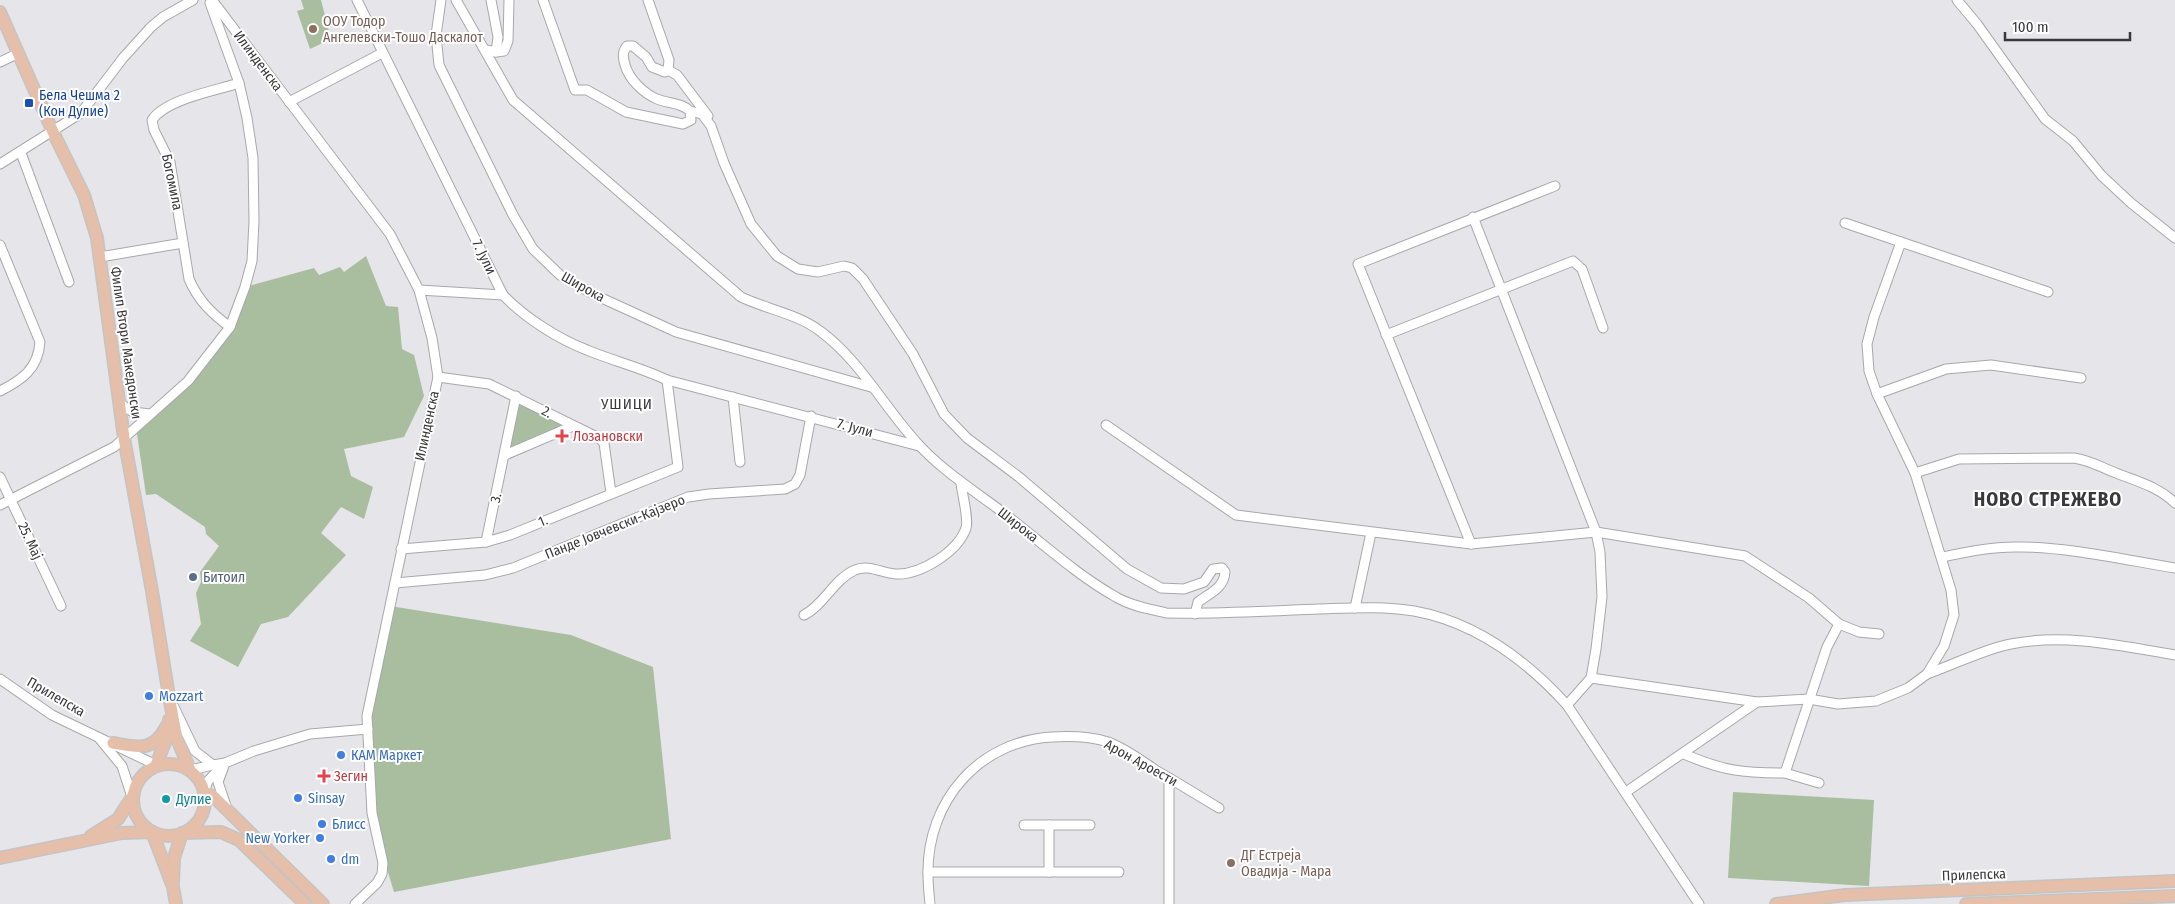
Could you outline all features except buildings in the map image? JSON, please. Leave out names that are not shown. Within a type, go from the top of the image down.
[{"type":"main road","name":"Филип Втори Македонски","points":[[0,12],[53,132],[84,195],[97,238],[124,438],[169,696]]},
{"type":"main road","points":[[84,840],[118,819],[132,797],[140,778],[156,765],[168,735],[169,696]]},
{"type":"main road","points":[[169,696],[177,739],[190,770],[201,783],[205,802],[200,817],[191,828],[182,833],[174,858],[173,887]]},
{"type":"main road","points":[[113,743],[142,747],[150,745],[157,741],[168,721]]},
{"type":"main road","points":[[156,765],[168,763],[190,770]]},
{"type":"main road","points":[[204,792],[214,797],[228,810],[323,904]]},
{"type":"main road","points":[[132,797],[137,818],[152,832],[173,887],[176,904]]},
{"type":"main road","points":[[177,848],[208,831]]},
{"type":"main road","points":[[0,858],[84,840],[130,833],[152,832],[172,836],[182,833],[221,832],[239,840],[305,904]]},
{"type":"main road","points":[[130,833],[142,837],[158,849]]},
{"type":"main road","name":"Прилепска","points":[[1776,904],[1845,895],[2175,881]]},
{"type":"main road","name":"Прилепска","points":[[1966,904],[2175,896]]},
{"type":"street","points":[[0,164],[21,153],[81,113],[123,58],[151,27],[163,17],[193,0]]},
{"type":"street","points":[[0,505],[114,447],[188,381],[230,327],[246,287],[252,261],[254,221],[252,158],[248,118],[240,83],[211,0]]},
{"type":"street","name":"Илинденска","points":[[211,0],[390,234],[419,290],[432,338],[438,377],[367,716],[372,813],[383,863],[382,874],[377,883],[355,904]]},
{"type":"street","name":"7. Јули","points":[[357,0],[503,296],[518,312],[585,350],[638,366],[666,380],[811,416],[919,446]]},
{"type":"street","name":"Широка","points":[[441,0],[436,35],[439,65],[513,215],[533,249],[560,275],[595,295],[676,332],[871,387]]},
{"type":"street","name":"Широка","points":[[456,0],[513,100],[549,134],[740,297],[764,308],[799,319],[820,330],[850,357],[871,387],[919,446],[961,483],[1117,598],[1142,608],[1166,613],[1195,614],[1374,607],[1415,611],[1457,624],[1510,652],[1547,683],[1567,705],[1698,904]]},
{"type":"street","points":[[491,0],[498,37],[496,52]]},
{"type":"street","points":[[486,50],[504,51],[508,41],[509,0]]},
{"type":"street","points":[[543,0],[575,90],[587,90],[626,112],[670,122],[684,124],[691,120],[690,111]]},
{"type":"street","points":[[648,0],[668,55],[668,70]]},
{"type":"street","points":[[1956,0],[1977,24],[2045,119],[2073,141],[2102,176],[2131,203],[2175,238]]},
{"type":"street","points":[[229,51],[245,44]]},
{"type":"street","points":[[712,126],[702,114],[690,111],[683,105],[658,99],[644,92],[626,69],[623,51],[627,46],[638,47],[652,67],[665,72],[668,70],[677,76],[707,112],[712,126],[724,163],[751,224],[777,256],[798,269],[818,272],[844,266],[852,268],[858,273],[913,354],[944,414],[967,438],[1019,477],[1127,569],[1160,588],[1184,589],[1204,582],[1213,569],[1222,568],[1225,572],[1225,577],[1220,587],[1198,602],[1195,614]]},
{"type":"street","points":[[0,62],[19,53]]},
{"type":"street","points":[[290,102],[382,53]]},
{"type":"street","name":"Богомила","points":[[230,327],[212,314],[196,295],[189,279],[170,162],[154,130],[152,120],[157,113],[168,105],[240,83]]},
{"type":"street","points":[[21,153],[69,282]]},
{"type":"street","points":[[1471,544],[1358,264],[1473,216],[1555,186]]},
{"type":"street","points":[[1473,216],[1503,288],[1596,532],[1600,552],[1602,597],[1591,678],[1567,705]]},
{"type":"street","points":[[1845,223],[2048,292]]},
{"type":"street","points":[[1901,242],[1874,317],[1867,344],[1869,371],[1877,394],[1915,473],[1951,590],[1954,615],[1944,646],[1927,674]]},
{"type":"street","points":[[100,257],[183,243]]},
{"type":"street","points":[[0,245],[40,342],[39,354],[34,366],[23,379],[0,391]]},
{"type":"street","points":[[1386,335],[1573,260],[1582,269],[1603,328]]},
{"type":"street","points":[[419,290],[503,296]]},
{"type":"street","points":[[1877,394],[1946,369],[1991,365],[2081,378]]},
{"type":"street","name":"2.","points":[[438,377],[489,384],[599,438],[604,443],[611,493]]},
{"type":"street","name":"1.","points":[[401,549],[486,542],[510,535],[678,467],[666,380]]},
{"type":"street","name":"3.","points":[[486,542],[516,396]]},
{"type":"street","points":[[733,398],[740,462]]},
{"type":"street","points":[[119,402],[138,414],[150,414]]},
{"type":"street","name":"Панде Јовчевски-Кајзеро","points":[[395,583],[485,575],[513,568],[688,497],[785,490],[795,484],[800,475],[811,416]]},
{"type":"street","points":[[1106,425],[1236,515],[1471,544],[1596,532],[1745,556],[1809,598],[1839,624],[1859,632],[1878,634]]},
{"type":"street","points":[[505,454],[573,426]]},
{"type":"street","points":[[1915,473],[1959,459],[2074,458],[2085,460],[2113,472],[2137,479],[2163,492],[2175,503]]},
{"type":"street","name":"25. Мај","points":[[0,477],[61,606]]},
{"type":"street","points":[[804,615],[855,570],[870,569],[898,574],[928,566],[945,555],[961,537],[966,527],[961,483]]},
{"type":"street","points":[[1355,608],[1371,533]]},
{"type":"street","points":[[1942,557],[1985,548],[2016,546],[2175,568]]},
{"type":"street","points":[[1785,773],[1827,647],[1839,624]]},
{"type":"street","points":[[1591,678],[1757,702],[1809,699],[1838,704],[1876,701],[1908,688],[1927,674],[2009,644],[2034,641],[2068,641],[2175,655]]},
{"type":"street","name":"Прилепска","points":[[0,678],[52,715],[156,765]]},
{"type":"street","points":[[169,696],[195,751],[214,765]]},
{"type":"street","points":[[1626,792],[1684,754],[1757,702]]},
{"type":"street","points":[[190,770],[225,763],[254,751],[310,734],[368,729]]},
{"type":"street","name":"Арон Ароести","points":[[930,904],[928,872],[933,838],[953,789],[975,765],[1004,747],[1037,738],[1075,736],[1108,742],[1219,808]]},
{"type":"street","name":"Прилепска","points":[[99,738],[122,766],[132,797]]},
{"type":"street","points":[[1684,754],[1722,768],[1747,773],[1785,773],[1820,783]]},
{"type":"street","points":[[204,792],[208,780],[225,763]]},
{"type":"street","points":[[225,763],[218,782],[220,795],[228,810]]},
{"type":"street","points":[[1169,778],[1169,904]]},
{"type":"street","points":[[1024,825],[1090,825]]},
{"type":"street","points":[[1049,825],[1049,872]]},
{"type":"street","points":[[928,872],[1119,872]]},
{"type":"green space","points":[[301,0],[321,0],[331,39],[310,49],[297,11],[304,9]]},
{"type":"green space","points":[[366,256],[386,306],[398,307],[402,349],[414,355],[424,396],[404,437],[344,449],[351,476],[373,487],[364,519],[341,507],[321,533],[346,555],[288,617],[261,624],[238,667],[190,641],[201,624],[196,593],[201,582],[200,572],[219,546],[206,534],[205,527],[156,494],[146,495],[137,434],[142,421],[188,381],[230,327],[245,287],[314,268],[319,275],[340,267],[344,272]]},
{"type":"green space","points":[[516,396],[573,426],[505,455]]},
{"type":"green space","points":[[390,606],[571,635],[653,667],[671,839],[394,892],[375,829],[367,716]]},
{"type":"green space","points":[[1733,792],[1874,800],[1869,886],[1728,878]]},
{"type":"place","name":"ООУ Тодор Ангелевски-Тошо Даскалот","points":[[313,29]]},
{"type":"place","name":"Бела Чешма 2 (Кон Дулие)","points":[[29,103]]},
{"type":"place","name":"Лозановски","points":[[562,436]]},
{"type":"place","name":"Битоил","points":[[193,577]]},
{"type":"place","name":"Mozzart","points":[[149,696]]},
{"type":"place","name":"КАМ Маркет","points":[[341,755]]},
{"type":"place","name":"Зегин","points":[[324,776]]},
{"type":"place","name":"Sinsay","points":[[298,798]]},
{"type":"place","name":"Дулие","points":[[166,799]]},
{"type":"place","name":"Блисс","points":[[322,824]]},
{"type":"place","name":"New Yorker","points":[[320,838]]},
{"type":"place","name":"dm","points":[[331,859]]},
{"type":"place","name":"ДГ Естреја Овадија - Мара","points":[[1231,863]]},
{"type":"district","name":"УШИЦИ","points":[[627,404]]},
{"type":"district","name":"НОВО СТРЕЖЕВО","points":[[2048,499]]}]
